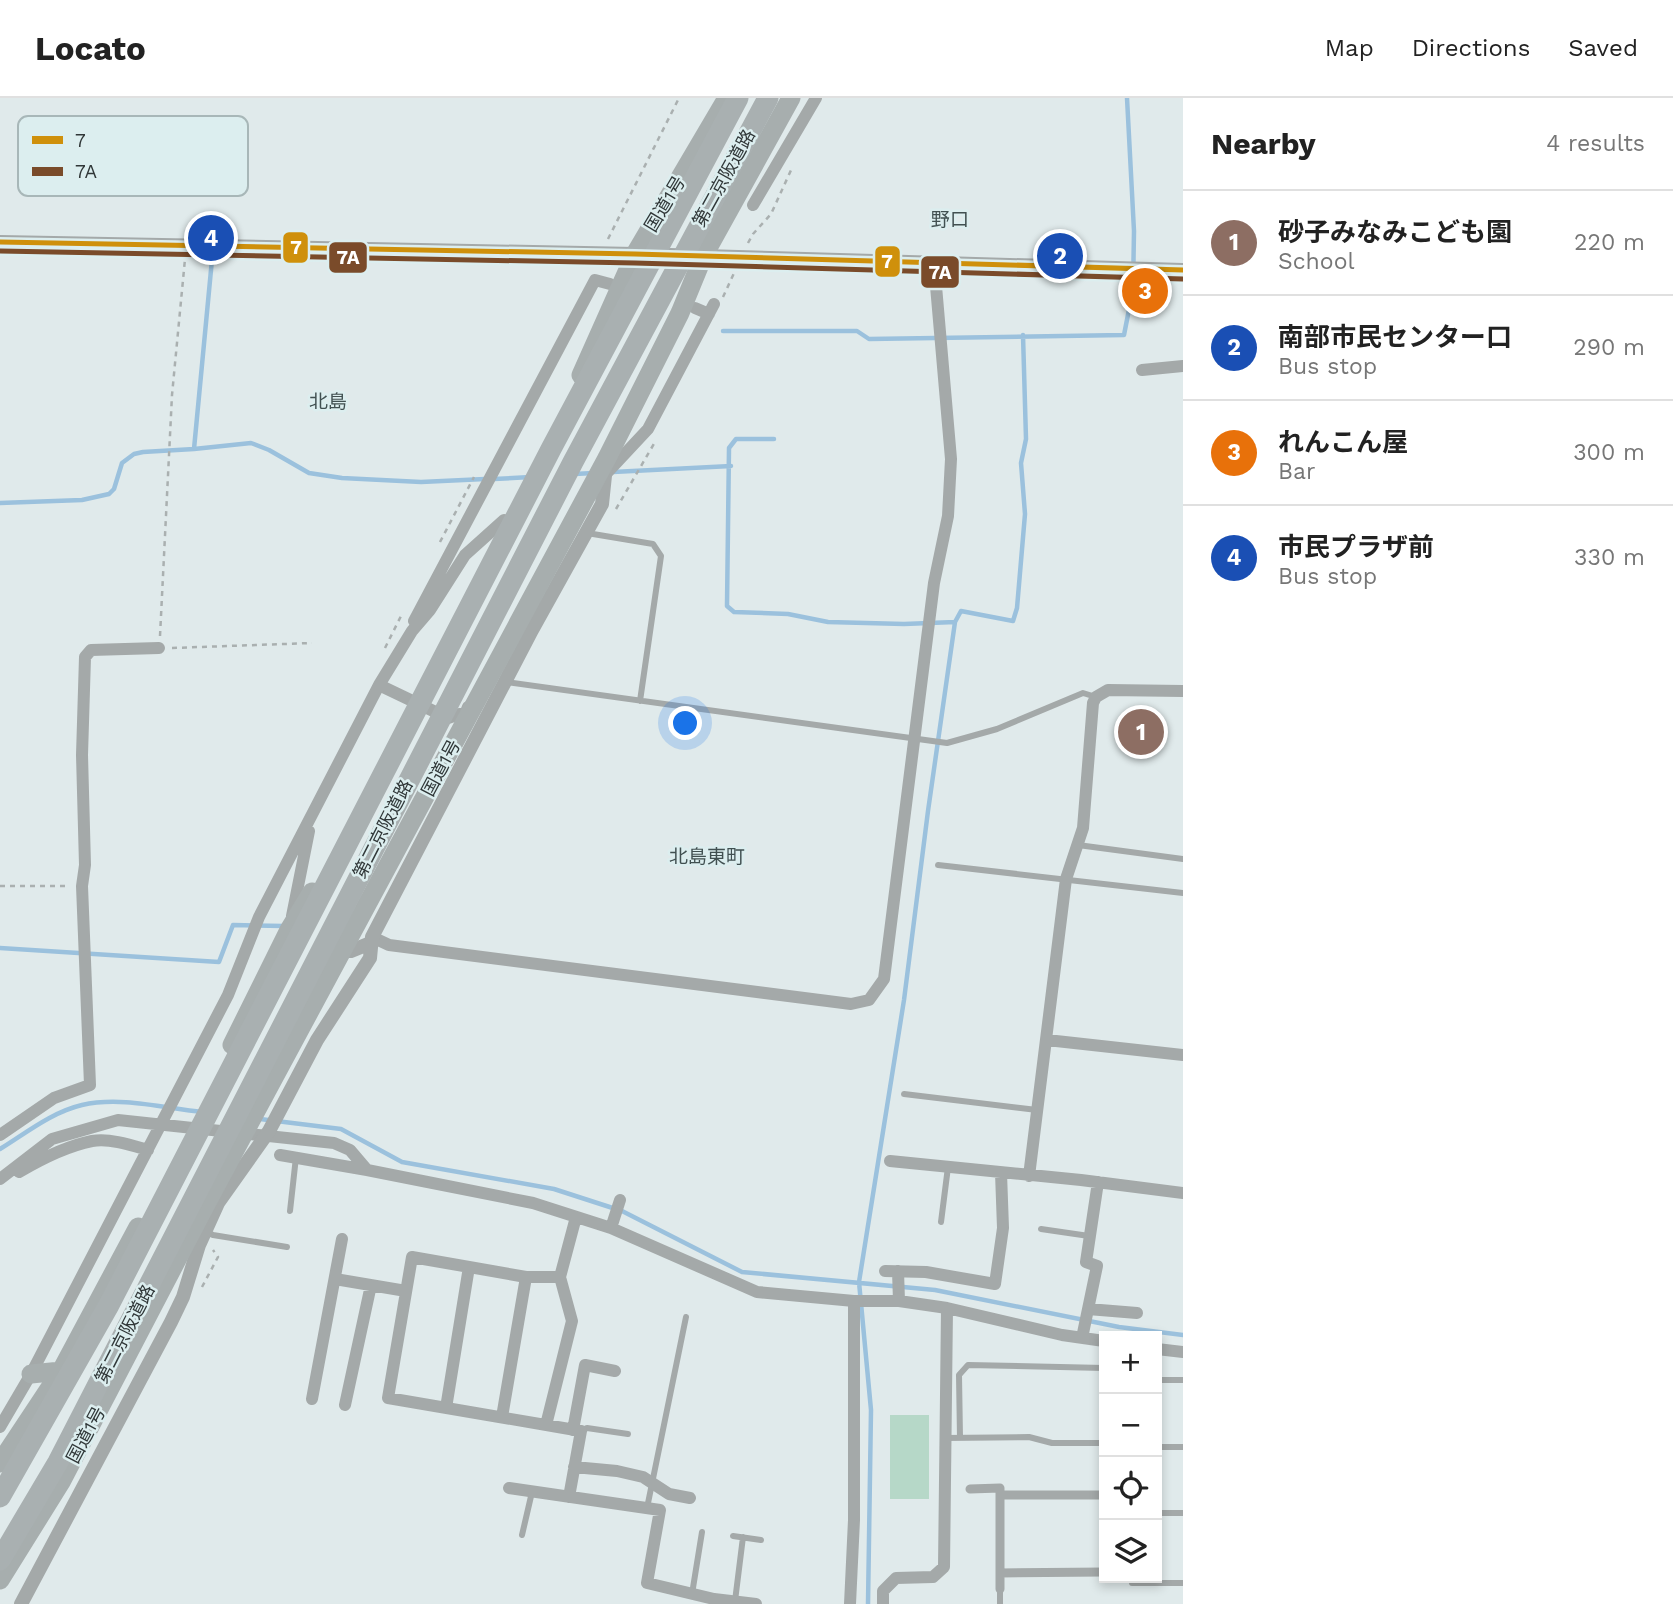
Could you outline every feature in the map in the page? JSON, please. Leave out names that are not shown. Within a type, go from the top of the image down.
[{"type":"highway","name":"国道1号","points":[[0,1462],[61,1371],[196,1117],[289,930],[351,830],[504,520],[576,385],[635,254],[727,98]]},
{"type":"highway","name":"第二京阪道路","points":[[0,1497],[108,1306],[545,461],[738,98]]},
{"type":"highway","name":"第二京阪道路","points":[[0,1560],[71,1438],[573,462],[768,98]]},
{"type":"highway","name":"国道1号","points":[[0,1580],[61,1482],[342,951],[524,628],[680,313],[703,257],[791,98]]},
{"type":"highway","points":[[31,1374],[61,1371]]},
{"type":"street","points":[[753,205],[817,98]]},
{"type":"street","points":[[0,243],[635,254],[1183,270]]},
{"type":"street","points":[[342,951],[351,951],[373,940],[389,945],[851,1004],[869,1000],[884,979],[934,583],[948,516],[951,458],[934,264]]},
{"type":"street","points":[[412,631],[426,596],[595,280],[610,284]]},
{"type":"street","points":[[21,1604],[179,1305],[205,1231],[218,1203],[269,1131],[317,1040],[370,958],[373,940],[505,682],[524,628],[587,533],[602,504],[602,470],[648,429],[712,309],[695,308]]},
{"type":"street","points":[[1142,370],[1183,366]]},
{"type":"street","points":[[0,1427],[22,1385],[31,1374],[228,995],[258,921],[379,685],[412,631],[430,610],[465,555],[504,520]]},
{"type":"street","points":[[379,685],[448,718],[466,712],[499,640],[510,624],[524,628]]},
{"type":"street","points":[[0,1135],[54,1098],[90,1085],[82,886],[85,865],[82,755],[85,657],[91,650],[159,648]]},
{"type":"street","points":[[1029,1176],[1066,879],[1083,828],[1093,703],[1096,697],[1108,690],[1183,691]]},
{"type":"street","points":[[289,930],[313,816]]},
{"type":"street","points":[[1047,1040],[1183,1055]]},
{"type":"street","points":[[0,1180],[52,1139],[118,1120],[196,1117],[250,1123],[334,1143],[350,1150],[367,1170]]},
{"type":"street","points":[[0,1180],[70,1148],[94,1141],[150,1146]]},
{"type":"street","points":[[280,1155],[533,1203],[611,1228],[757,1292],[854,1301],[899,1301],[947,1308],[1099,1340]]},
{"type":"street","points":[[890,1161],[1183,1193]]},
{"type":"street","points":[[899,1301],[892,1271],[953,1275],[995,1284],[1003,1228],[1002,1173]]},
{"type":"street","points":[[1082,1338],[1097,1266],[1086,1262],[1098,1182]]},
{"type":"street","points":[[611,1228],[620,1200]]},
{"type":"street","points":[[546,1425],[572,1321],[560,1277],[576,1217]]},
{"type":"street","points":[[312,1399],[342,1239]]},
{"type":"street","points":[[560,1277],[526,1277],[412,1257],[387,1398],[577,1430]]},
{"type":"street","points":[[446,1408],[469,1266]]},
{"type":"street","points":[[502,1417],[526,1277]]},
{"type":"street","points":[[335,1279],[407,1291]]},
{"type":"street","points":[[345,1405],[371,1285]]},
{"type":"street","points":[[850,1604],[854,1301]]},
{"type":"street","points":[[883,1604],[883,1591],[896,1578],[933,1577],[944,1567],[947,1308]]},
{"type":"street","points":[[1088,1310],[1137,1312]]},
{"type":"street","points":[[128,1401],[138,1336]]},
{"type":"street","points":[[1162,1350],[1183,1352]]},
{"type":"street","points":[[569,1497],[575,1467],[585,1365],[615,1371]]},
{"type":"street","points":[[575,1467],[643,1477],[669,1494],[690,1498]]},
{"type":"street","points":[[509,1488],[660,1510],[647,1583],[714,1602],[755,1604]]},
{"type":"street","points":[[970,1489],[1000,1488],[1000,1589]]},
{"type":"street","points":[[1000,1495],[1099,1495]]},
{"type":"street","points":[[1000,1573],[1099,1572]]},
{"type":"lane","points":[[587,533],[653,544],[661,556],[640,701]]},
{"type":"lane","points":[[505,682],[947,743],[997,729],[1083,694],[1096,697]]},
{"type":"lane","points":[[1076,845],[1183,859]]},
{"type":"lane","points":[[938,865],[1183,894]]},
{"type":"lane","points":[[904,1094],[1038,1110]]},
{"type":"lane","points":[[290,1211],[296,1157]]},
{"type":"lane","points":[[941,1222],[948,1167]]},
{"type":"lane","points":[[1041,1229],[1089,1236]]},
{"type":"lane","points":[[205,1231],[214,1235],[287,1247]]},
{"type":"lane","points":[[647,1508],[654,1485],[686,1317]]},
{"type":"lane","points":[[960,1437],[959,1374],[968,1365],[1099,1368]]},
{"type":"lane","points":[[1162,1380],[1183,1380]]},
{"type":"lane","points":[[577,1430],[587,1428],[628,1434]]},
{"type":"lane","points":[[946,1438],[1029,1437],[1052,1443],[1099,1443]]},
{"type":"lane","points":[[1162,1447],[1183,1447]]},
{"type":"lane","points":[[522,1535],[532,1491]]},
{"type":"lane","points":[[1162,1513],[1183,1513]]},
{"type":"lane","points":[[692,1594],[702,1532]]},
{"type":"lane","points":[[733,1536],[761,1540]]},
{"type":"lane","points":[[735,1602],[743,1537]]},
{"type":"lane","points":[[1162,1583],[1183,1583]]},
{"type":"lane","points":[[1000,1589],[1000,1604]]},
{"type":"path","points":[[186,245],[172,395],[159,648],[312,643]]},
{"type":"path","points":[[0,886],[82,886]]},
{"type":"green space","points":[[890,1415],[929,1415],[929,1499],[890,1499]]},
{"type":"waterway","points":[[723,331],[857,331],[869,339],[1124,335],[1133,289],[1134,231],[1127,98]]},
{"type":"waterway","points":[[194,449],[213,249]]},
{"type":"waterway","points":[[868,1604],[871,1410],[859,1282],[904,1000],[955,622],[961,611],[1013,621],[1017,608],[1025,514],[1021,463],[1026,439],[1023,335]]},
{"type":"waterway","points":[[774,439],[736,439],[729,448],[727,606],[734,612],[788,614],[828,622],[955,622]]},
{"type":"waterway","points":[[0,503],[82,500],[109,494],[114,489],[122,463],[134,454],[251,443],[309,473],[342,478],[421,482],[485,479]]},
{"type":"waterway","points":[[613,472],[731,466]]},
{"type":"waterway","points":[[574,474],[594,473]]},
{"type":"waterway","points":[[494,479],[531,477]]},
{"type":"waterway","points":[[0,948],[219,962],[233,925],[284,926]]},
{"type":"waterway","points":[[0,1149],[50,1118],[82,1105],[127,1102],[202,1112]]},
{"type":"waterway","points":[[260,1119],[341,1129],[402,1162],[554,1189],[622,1211],[742,1272],[935,1290],[1119,1327],[1183,1335]]},
{"type":"transit line","name":"7","points":[[0,242],[635,254],[1183,270]]},
{"type":"transit line","name":"7A","points":[[0,251],[635,263],[1183,279]]},
{"type":"place","name":"市民プラザ前","points":[[211,238]]},
{"type":"place","name":"南部市民センター口","points":[[1060,256]]},
{"type":"place","name":"れんこん屋","points":[[1145,291]]},
{"type":"place","name":"砂子みなみこども園","points":[[1141,732]]},
{"type":"district","name":"野口","points":[[950,219]]},
{"type":"district","name":"北島","points":[[328,401]]},
{"type":"district","name":"北島東町","points":[[707,856]]}]
